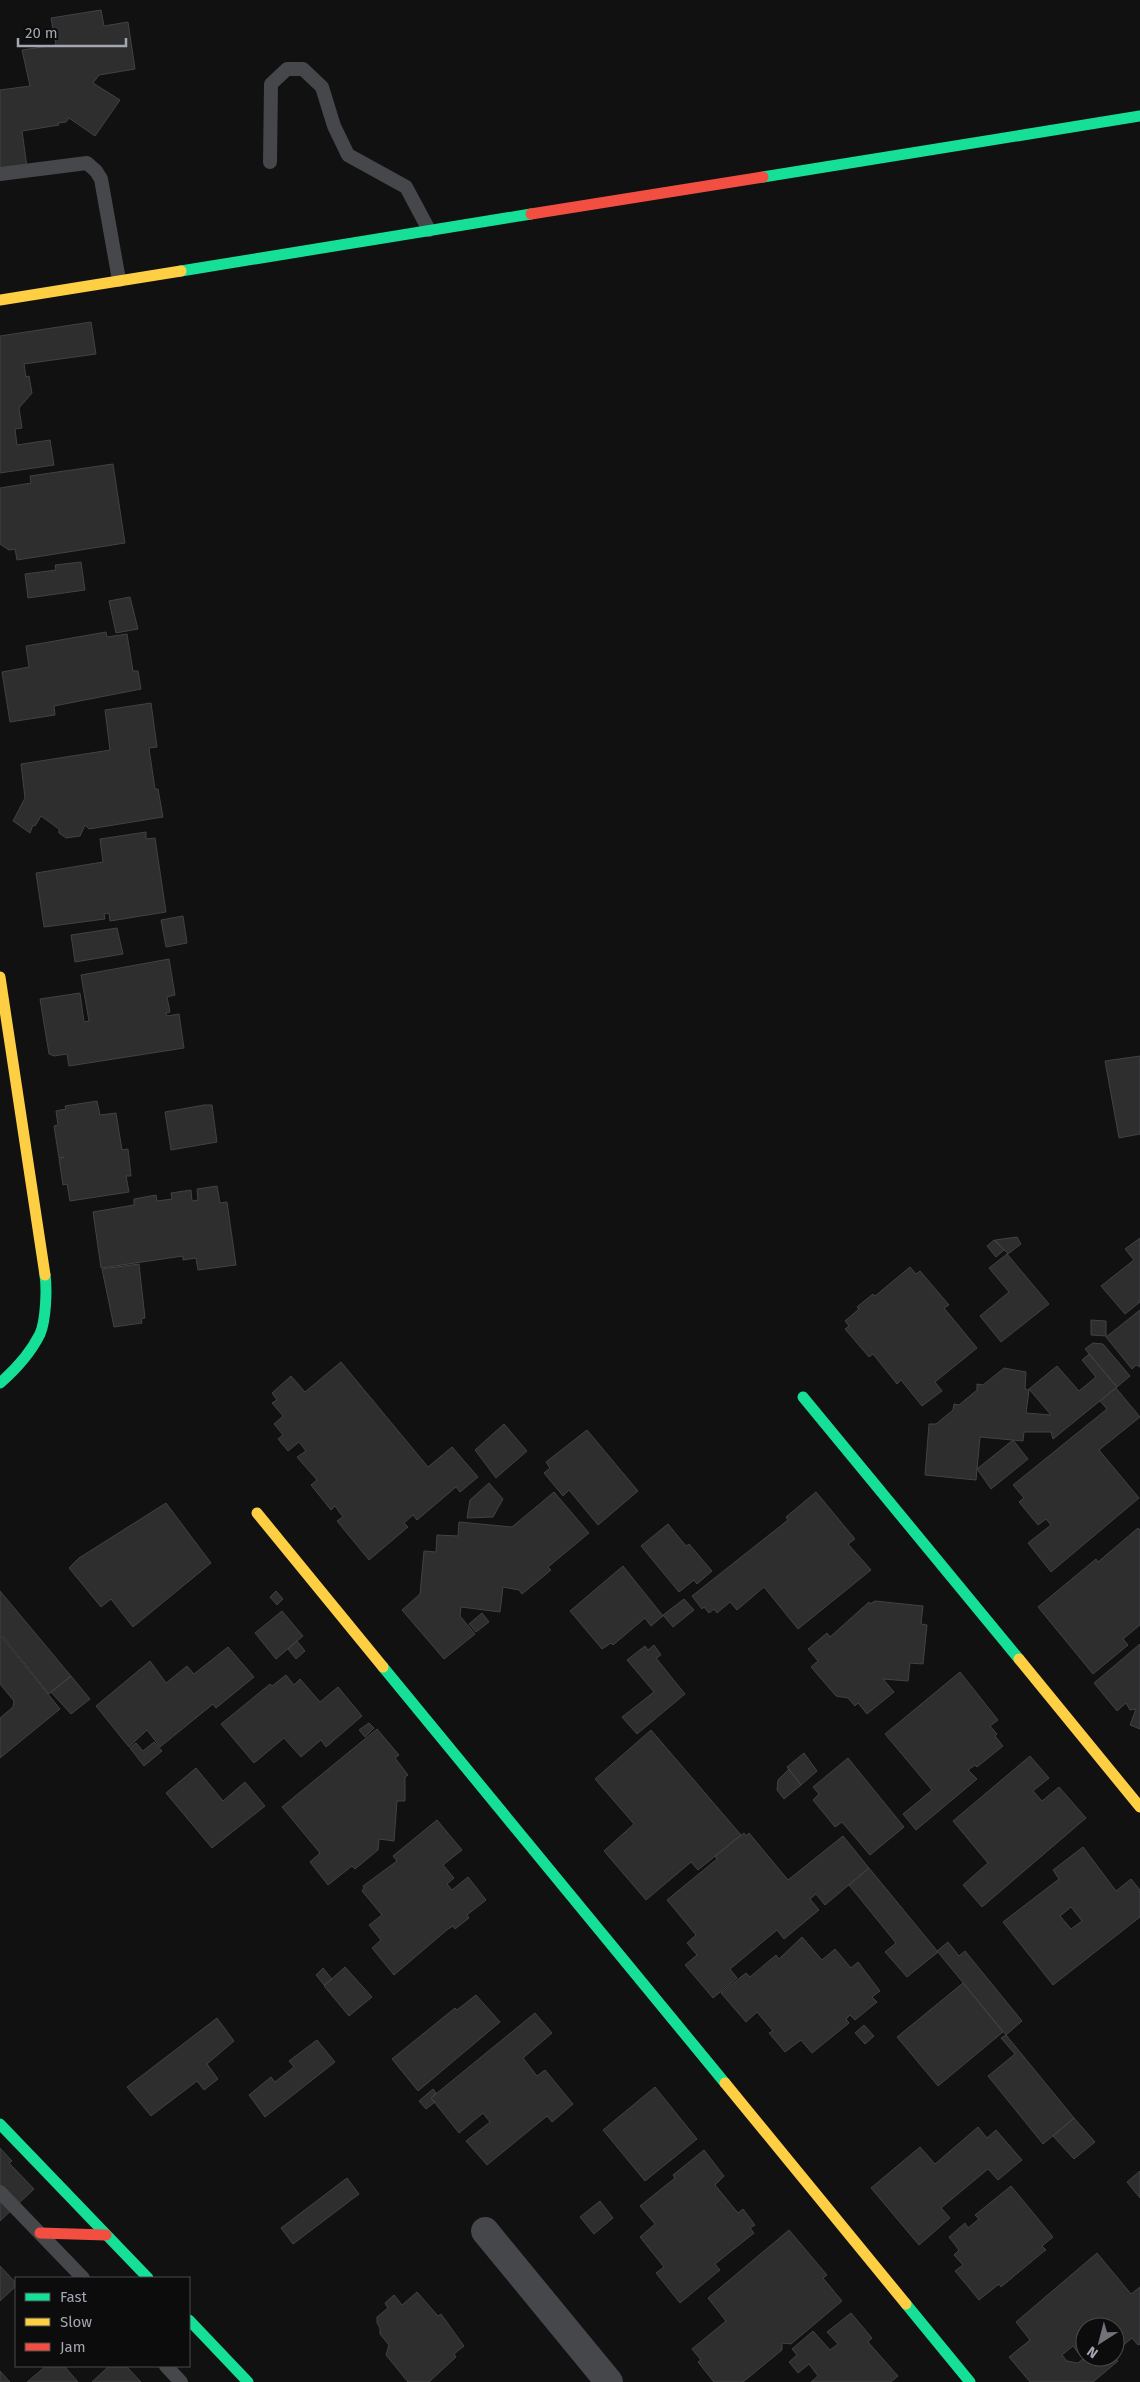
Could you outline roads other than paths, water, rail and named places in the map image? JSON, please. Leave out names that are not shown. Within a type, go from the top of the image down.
[{"type":"street","points":[[0,300],[1140,116]]},
{"type":"street","points":[[0,977],[48,1286],[40,1333],[15,1370],[0,1383]]},
{"type":"street","points":[[803,1397],[1140,1807]]},
{"type":"street","points":[[257,1512],[970,2382]]},
{"type":"street","points":[[0,2124],[147,2277]]},
{"type":"street","points":[[485,2231],[609,2382]]},
{"type":"street","points":[[40,2233],[106,2234]]},
{"type":"street","points":[[190,2321],[248,2382]]},
{"type":"lane","points":[[270,162],[271,84],[287,69],[303,69],[322,87],[334,126],[348,155],[406,186],[429,230]]},
{"type":"lane","points":[[0,174],[87,163],[96,170],[101,179],[119,280]]},
{"type":"lane","points":[[0,2192],[82,2277]]},
{"type":"lane","points":[[167,2367],[181,2382]]}]
